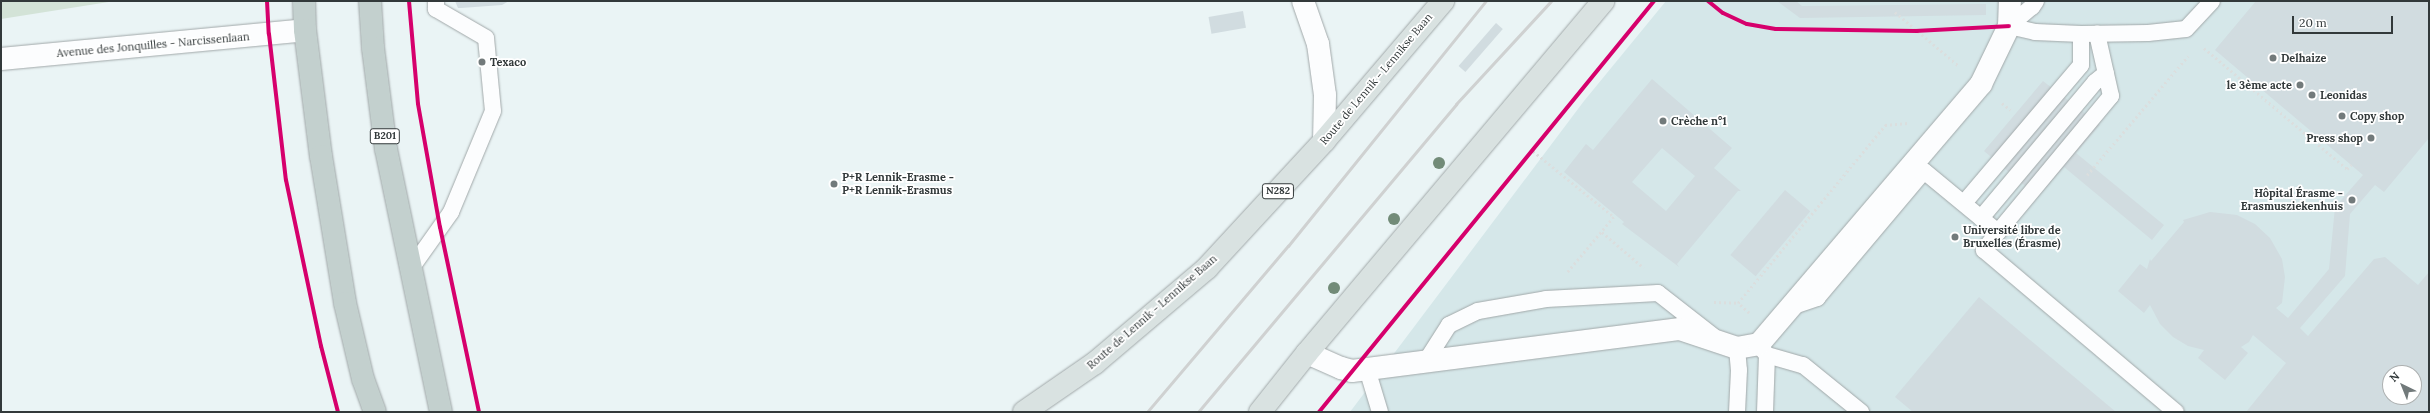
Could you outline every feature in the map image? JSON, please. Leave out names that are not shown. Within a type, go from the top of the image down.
[{"type":"highway","points":[[304,1],[321,156],[344,303],[363,379],[375,412]]},
{"type":"highway","name":"B201","points":[[370,1],[373,48],[386,149],[410,270],[441,412]]},
{"type":"main road","name":"Route de Lennik - Lennikse Baan","points":[[1024,412],[1095,363],[1207,268],[1324,141],[1443,1]]},
{"type":"main road","points":[[1260,412],[1307,353],[1602,1]]},
{"type":"street","points":[[1303,1],[1318,44],[1325,95],[1324,141]]},
{"type":"street","points":[[1307,353],[1341,368],[1352,371],[1680,329],[1729,345],[1765,343],[1791,307],[1981,84],[2009,26],[2010,1]]},
{"type":"street","name":"Avenue des Jonquilles - Narcissenlaan","points":[[1,59],[306,30]]},
{"type":"lane","points":[[410,270],[451,212],[493,111],[486,38],[436,9],[436,1]]},
{"type":"lane","points":[[2009,26],[2032,7],[2036,1]]},
{"type":"lane","points":[[2009,26],[2035,32],[2089,34],[2186,29],[2212,1]]},
{"type":"lane","points":[[2089,34],[2106,73],[2111,96],[1984,250],[2176,412]]},
{"type":"lane","points":[[1964,203],[2081,65],[2089,34]]},
{"type":"lane","points":[[1981,218],[2095,82],[2106,73]]},
{"type":"lane","points":[[1791,307],[1817,298],[1924,171],[1998,232]]},
{"type":"lane","points":[[1426,361],[1449,325],[1478,311],[1546,298],[1658,293],[1729,345],[1739,370],[1737,412]]},
{"type":"lane","points":[[1765,343],[1765,412]]},
{"type":"lane","points":[[1765,343],[1803,365],[1860,412]]},
{"type":"lane","points":[[1367,369],[1380,412]]},
{"type":"path","points":[[1895,12],[2015,114]]},
{"type":"path","points":[[1909,31],[1924,30]]},
{"type":"path","points":[[2199,44],[2347,169],[2351,165]]},
{"type":"path","points":[[2087,175],[2189,55]]},
{"type":"path","points":[[1765,343],[1738,303],[1885,125],[1916,122]]},
{"type":"path","points":[[1528,158],[1538,146]]},
{"type":"path","points":[[1533,152],[1614,217],[1546,298]]},
{"type":"shaded area","name":"Université libre de Bruxelles (Érasme)","points":[[1666,1],[2429,1],[2429,412],[1350,412],[1584,101]]},
{"type":"green space","points":[[1,1],[115,1],[1,19]]},
{"type":"building","points":[[455,1],[509,1],[502,5],[458,8]]},
{"type":"building","points":[[1777,1],[1796,1],[1802,6],[1986,4],[1986,15],[1800,18]]},
{"type":"building","name":"Hôpital Érasme - Erasmusziekenhuis","points":[[2256,1],[2429,1],[2429,138],[2384,192],[2375,185],[2350,214],[2345,276],[2300,328],[2308,336],[2374,259],[2385,257],[2418,285],[2429,272],[2429,412],[2246,412],[2286,363],[2253,335],[2249,342],[2241,347],[2248,353],[2225,380],[2198,358],[2204,350],[2188,346],[2173,337],[2160,324],[2150,305],[2144,313],[2118,291],[2140,264],[2147,269],[2150,259],[2151,261],[2184,222],[2183,220],[2210,212],[2237,215],[2255,224],[2270,238],[2282,259],[2285,277],[2282,303],[2276,308],[2288,318],[2329,269],[2335,207],[2363,175],[2215,50]]},
{"type":"building","points":[[1243,11],[1246,28],[1211,34],[1209,17]]},
{"type":"building","points":[[1496,23],[1503,29],[1465,72],[1459,66]]},
{"type":"building","points":[[1652,79],[1732,148],[1714,168],[1741,191],[1738,191],[1677,264],[1679,267],[1622,224],[1624,222],[1564,172],[1586,144],[1593,150]],"holes":[[[1662,148],[1695,176],[1666,211],[1632,182]]]},
{"type":"building","points":[[2043,81],[2100,125],[2076,153],[2164,225],[2152,240],[2064,167],[2038,197],[1984,151]]},
{"type":"building","points":[[1785,190],[1810,211],[1756,276],[1730,255]]},
{"type":"building","points":[[1979,297],[2116,412],[1913,412],[1895,397]]},
{"type":"railway","points":[[1147,412],[1288,246],[1486,1]]},
{"type":"railway","points":[[1198,412],[1456,104],[1551,1]]},
{"type":"cycle path","points":[[267,1],[269,34],[286,180],[321,346],[338,412]]},
{"type":"cycle path","points":[[409,1],[418,104],[440,227],[479,412]]},
{"type":"cycle path","points":[[1319,412],[1654,1]]},
{"type":"cycle path","points":[[1708,1],[1723,13],[1747,24],[1776,29],[1917,31],[2009,26]]},
{"type":"place","name":"Delhaize","points":[[2273,58]]},
{"type":"place","name":"Texaco","points":[[482,62]]},
{"type":"place","name":"le 3ème acte","points":[[2300,85]]},
{"type":"place","name":"Leonidas","points":[[2312,95]]},
{"type":"place","name":"Copy shop","points":[[2342,116]]},
{"type":"place","name":"Crèche n°1","points":[[1663,121]]},
{"type":"place","name":"Press shop","points":[[2371,138]]},
{"type":"place","name":"P+R Lennik-Erasme - P+R Lennik-Erasmus","points":[[834,184]]},
{"type":"place","name":"Hôpital Érasme - Erasmusziekenhuis","points":[[2352,200]]},
{"type":"place","name":"Université libre de Bruxelles (Érasme)","points":[[1955,237]]}]
